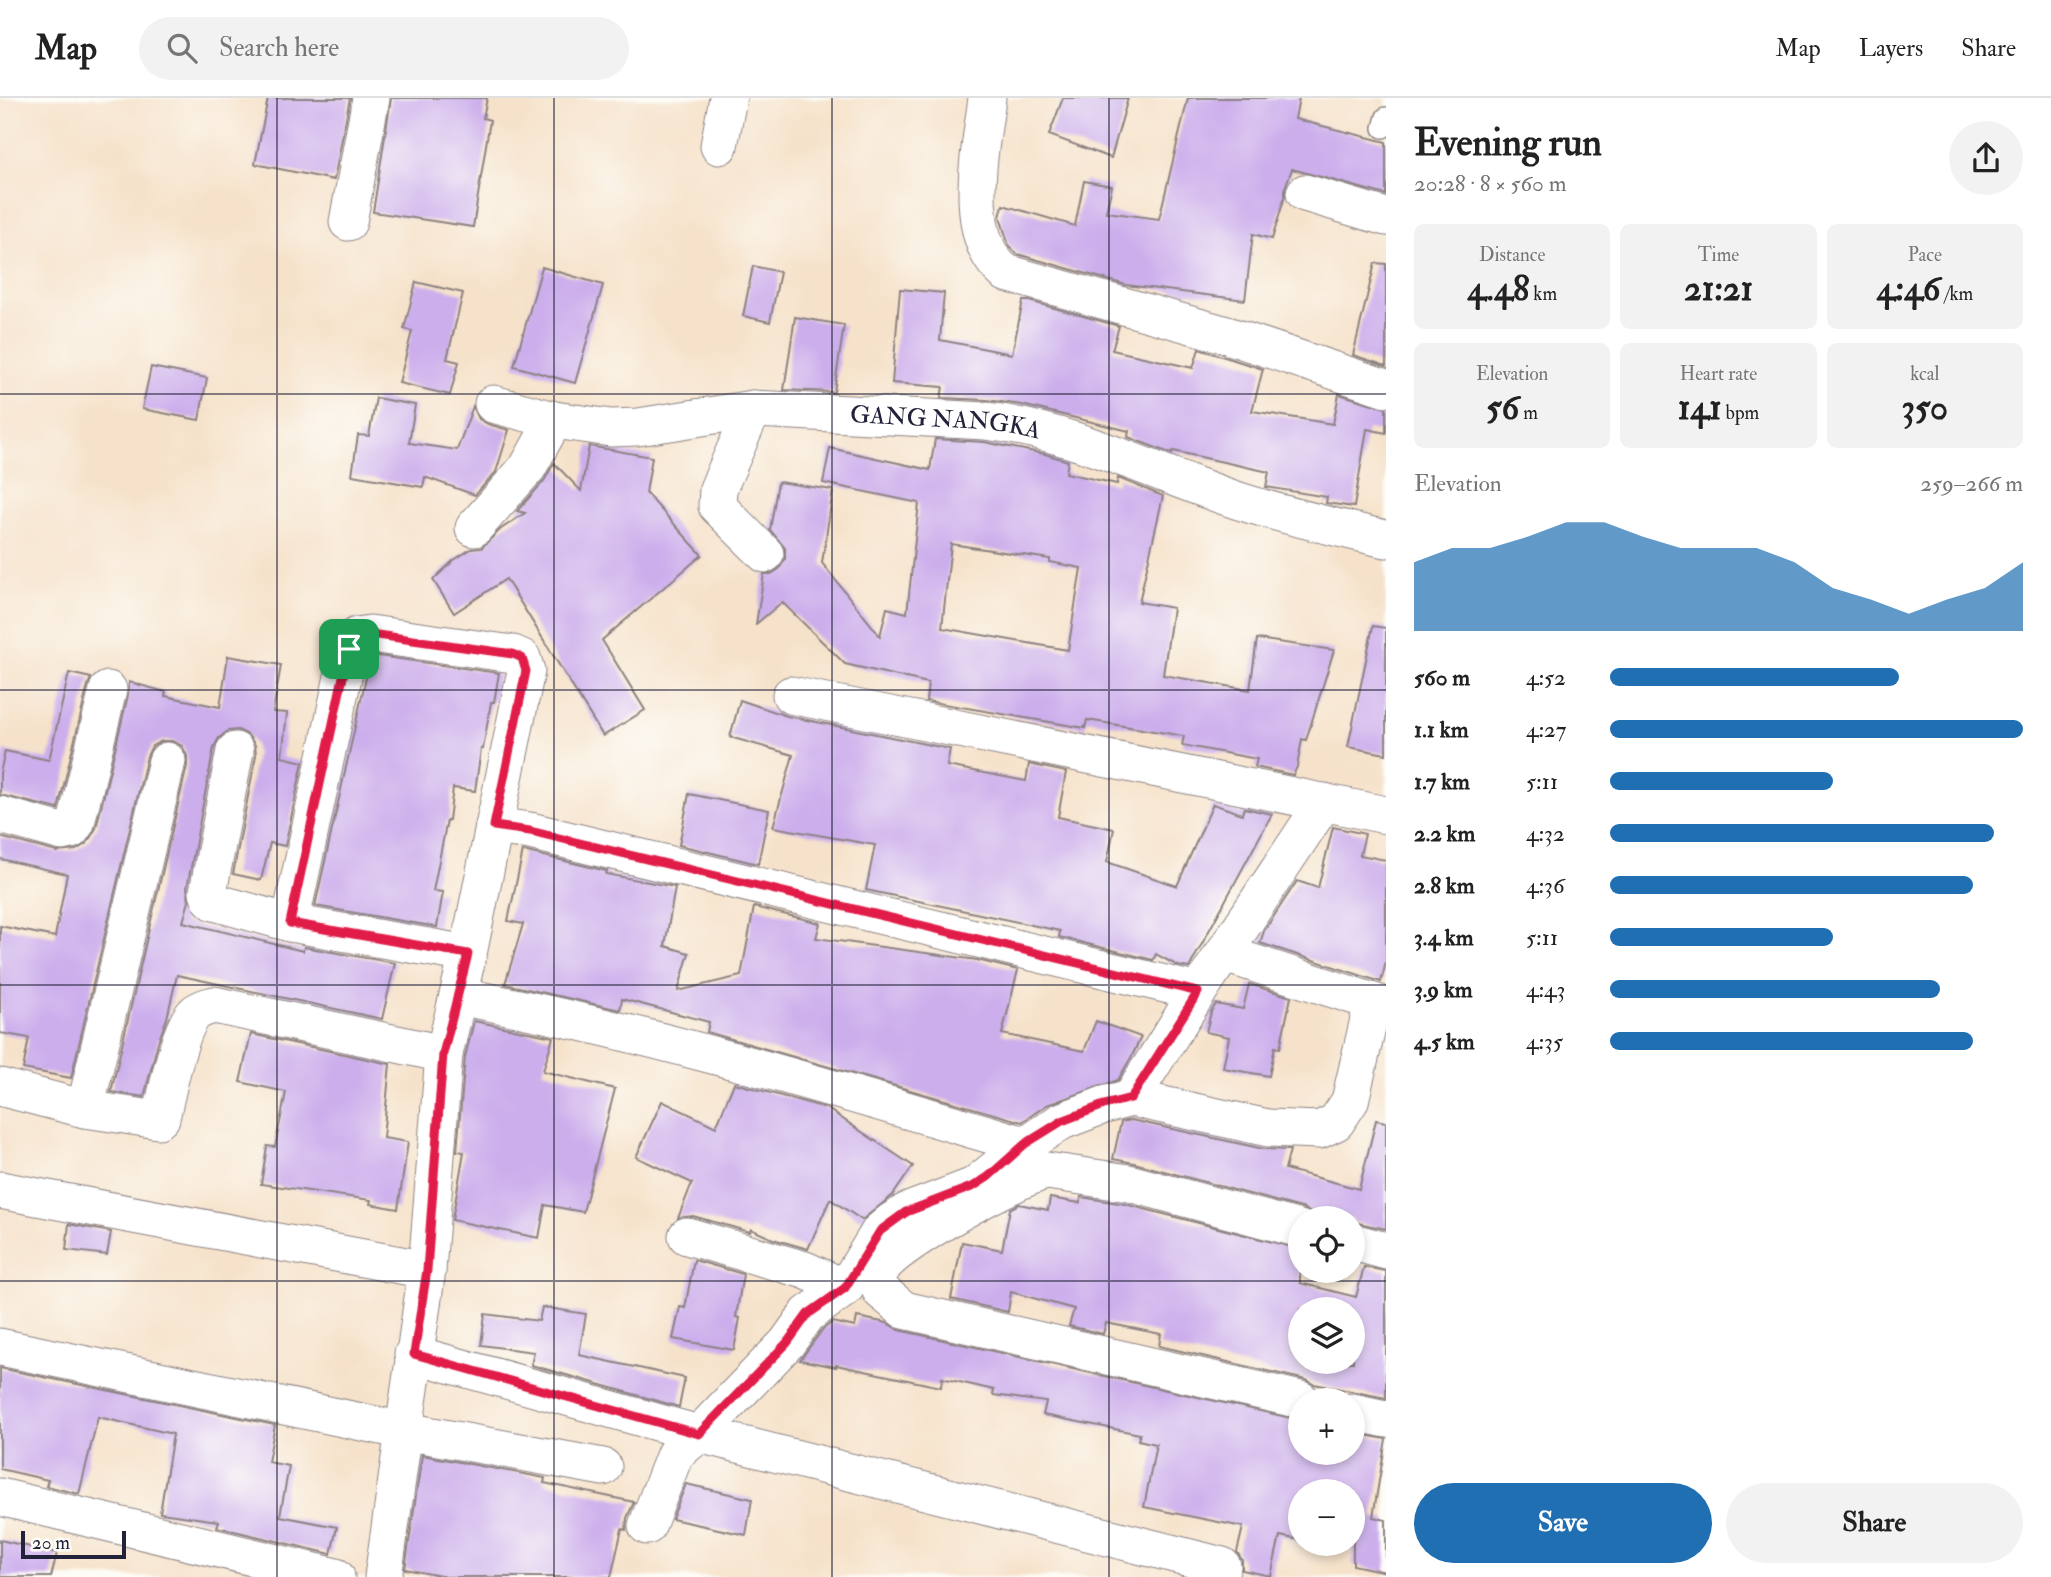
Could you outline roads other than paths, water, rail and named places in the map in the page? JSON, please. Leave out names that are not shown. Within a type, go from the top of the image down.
[{"type":"street","points":[[348,222],[371,98]]},
{"type":"street","points":[[719,146],[728,98]]},
{"type":"street","points":[[987,98],[977,178],[978,211],[983,235],[994,264],[1006,273],[1227,335],[1386,388]]},
{"type":"street","points":[[1305,193],[1386,217]]},
{"type":"street","name":"GANG NANGKA","points":[[493,404],[554,420],[623,428],[753,409],[986,421],[1017,425],[1101,449],[1236,500],[1315,523],[1386,539]]},
{"type":"street","points":[[753,409],[718,489],[717,506],[765,554]]},
{"type":"street","points":[[474,528],[528,467],[554,420]]},
{"type":"street","points":[[290,923],[349,649],[357,636],[370,634],[513,654],[522,658],[526,671],[468,954],[443,1054],[427,1270],[383,1577]]},
{"type":"street","points":[[0,815],[62,832],[71,830],[76,823],[108,690]]},
{"type":"street","points":[[791,695],[1386,815]]},
{"type":"street","points":[[235,751],[209,898],[214,902],[290,923],[468,954]]},
{"type":"street","points":[[85,1109],[167,761]]},
{"type":"street","points":[[1131,1098],[1324,802]]},
{"type":"street","points":[[494,826],[542,834],[1198,992]]},
{"type":"street","points":[[647,1526],[676,1454],[699,1434],[787,1343],[808,1314],[845,1288],[880,1231],[906,1212],[974,1186],[1025,1144],[1062,1121],[1131,1098],[1268,1128],[1319,1130],[1336,1122],[1350,1101],[1380,1004],[1225,954]]},
{"type":"street","points":[[458,996],[533,1010],[729,1060],[1025,1144]]},
{"type":"street","points":[[0,1087],[85,1109],[158,1120],[161,1118],[189,1021],[195,1013],[214,1005],[443,1054]]},
{"type":"street","points":[[1288,1226],[1129,1183],[1047,1171],[1034,1174],[972,1206],[902,1249],[883,1266],[877,1281],[881,1291],[904,1310],[1288,1397]]},
{"type":"street","points":[[0,1190],[427,1270]]},
{"type":"street","points":[[687,1237],[804,1270],[845,1288]]},
{"type":"street","points":[[1365,1245],[1386,1251]]},
{"type":"street","points":[[0,1346],[405,1431],[603,1467]]},
{"type":"street","points":[[414,1354],[699,1434],[1222,1566]]},
{"type":"street","points":[[1365,1415],[1386,1419]]},
{"type":"street","points":[[0,1497],[336,1577]]}]
